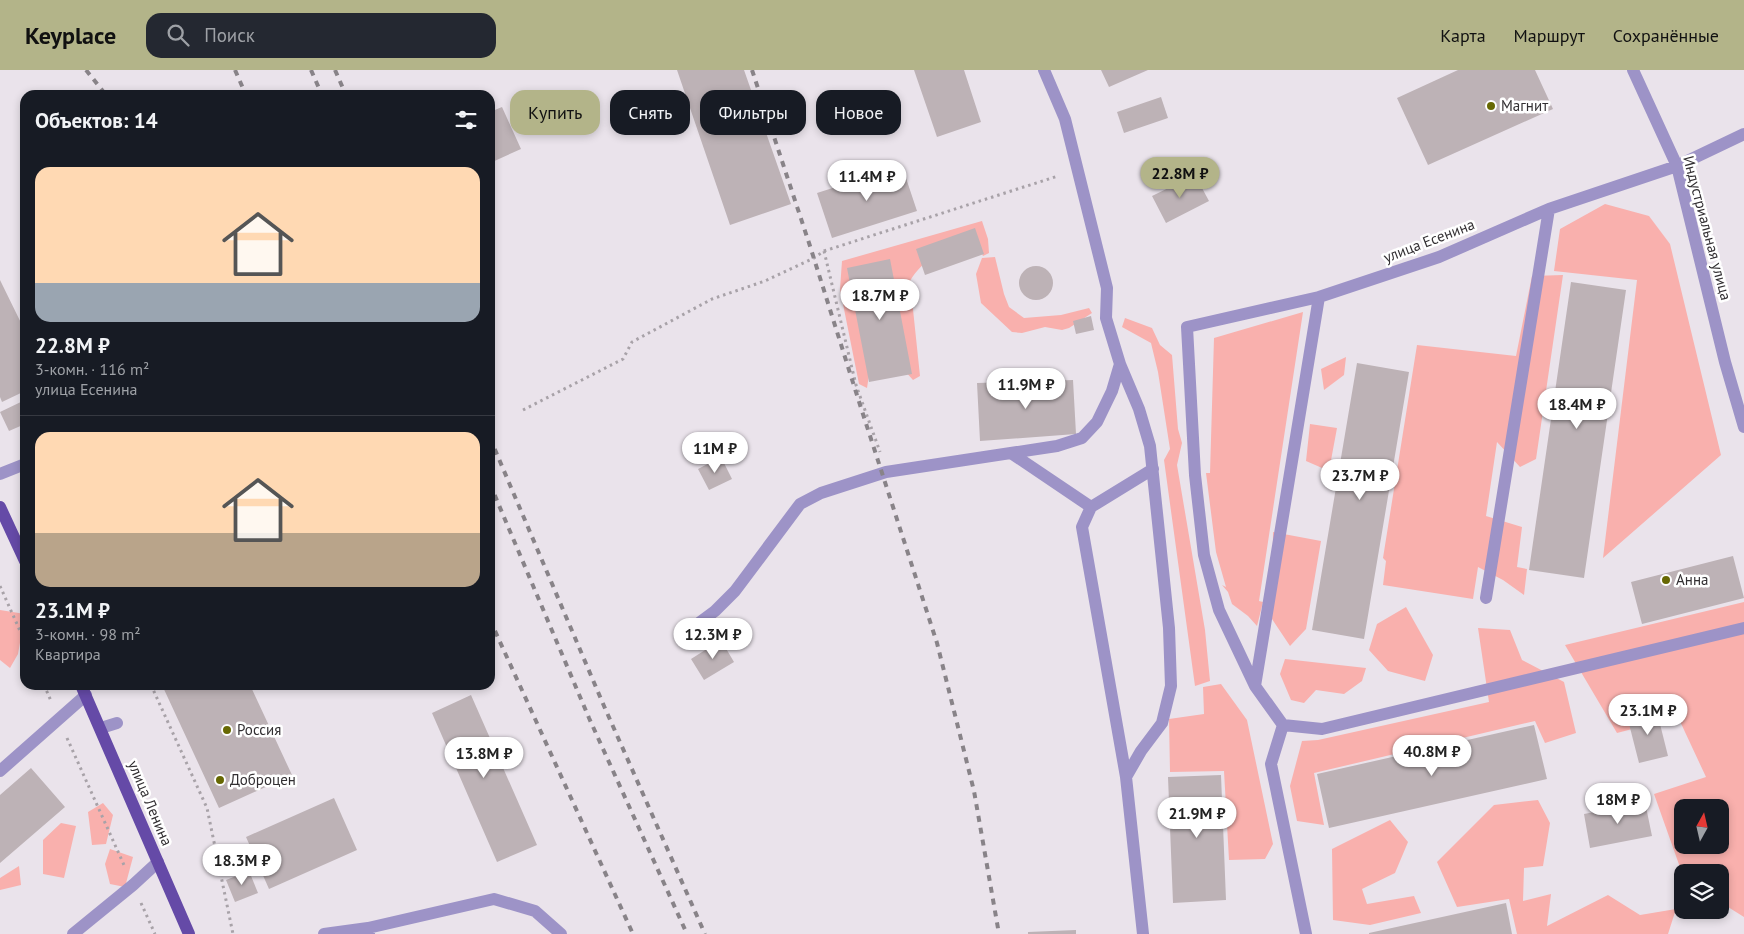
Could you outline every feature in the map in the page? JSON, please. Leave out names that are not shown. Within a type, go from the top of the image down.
[{"type":"main road","points":[[1,513],[20,551]]},
{"type":"main road","name":"улица Ленина","points":[[83,690],[190,934]]},
{"type":"street","points":[[1044,70],[1065,119],[1108,288],[1106,318],[1120,364],[1139,409],[1150,446],[1153,469],[1169,628],[1170,686],[1162,723],[1141,751],[1126,777]]},
{"type":"street","name":"Индустриальная улица","points":[[1633,70],[1677,166],[1725,362],[1739,394],[1744,427]]},
{"type":"street","name":"улица Есенина","points":[[1255,686],[1219,610],[1204,555],[1195,475],[1187,327],[1319,297],[1441,262],[1549,209],[1677,166],[1744,134]]},
{"type":"street","points":[[1486,598],[1549,209]]},
{"type":"street","points":[[1319,297],[1255,686],[1283,725],[1322,730],[1744,628]]},
{"type":"street","points":[[688,631],[715,611],[735,591],[800,504],[821,493],[886,472],[1057,446],[1082,438],[1097,422],[1112,391],[1120,364]]},
{"type":"street","points":[[1011,453],[1091,507]]},
{"type":"street","points":[[0,474],[20,466]]},
{"type":"street","points":[[1143,934],[1126,777],[1082,528],[1091,507],[1153,469]]},
{"type":"street","points":[[0,771],[59,719],[83,690]]},
{"type":"street","points":[[101,728],[117,722]]},
{"type":"street","points":[[1283,725],[1271,764],[1306,934]]},
{"type":"street","points":[[73,934],[158,862]]},
{"type":"street","points":[[324,934],[368,931],[494,899],[535,911],[561,934]]},
{"type":"path","points":[[523,410],[623,359],[632,342],[712,299],[765,281],[814,258],[824,251],[1077,169]]},
{"type":"path","points":[[824,251],[856,385],[886,472]]},
{"type":"path","points":[[0,586],[20,631]]},
{"type":"path","points":[[46,690],[155,934]]},
{"type":"path","points":[[154,690],[207,808],[233,934]]},
{"type":"shaded area","points":[[1605,204],[1649,216],[1670,244],[1721,455],[1603,558],[1637,280],[1554,271],[1560,229]]},
{"type":"shaded area","points":[[982,221],[988,239],[989,253],[983,256],[972,231],[922,265],[910,281],[920,376],[913,380],[904,370],[869,375],[867,388],[859,384],[840,289],[842,261]]},
{"type":"shaded area","points":[[995,257],[1009,307],[1024,318],[1061,315],[1089,308],[1092,313],[1069,328],[1062,330],[1045,327],[1022,333],[1012,332],[981,303],[976,274],[982,258]]},
{"type":"shaded area","points":[[1563,275],[1536,459],[1520,467],[1497,442],[1486,516],[1522,527],[1517,567],[1527,569],[1524,595],[1503,580],[1478,567],[1473,599],[1383,585],[1386,561],[1383,558],[1417,345],[1516,356],[1532,276]]},
{"type":"shaded area","points":[[1303,312],[1259,601],[1263,602],[1257,626],[1248,616],[1232,604],[1228,592],[1222,585],[1226,587],[1216,552],[1206,473],[1210,473],[1214,338]]},
{"type":"shaded area","points":[[1125,318],[1152,328],[1160,345],[1172,355],[1178,429],[1182,443],[1177,465],[1205,630],[1210,681],[1195,686],[1164,460],[1170,449],[1158,372],[1151,343],[1122,327]]},
{"type":"shaded area","points":[[1346,357],[1344,375],[1324,390],[1321,369]]},
{"type":"shaded area","points":[[1310,424],[1337,428],[1329,471],[1306,461]]},
{"type":"shaded area","points":[[1273,532],[1321,541],[1306,629],[1290,646],[1272,619]]},
{"type":"shaded area","points":[[1744,602],[1744,917],[1729,908],[1729,864],[1679,864],[1675,854],[1729,854],[1729,799],[1674,799],[1674,850],[1654,794],[1706,777],[1678,717],[1617,733],[1565,645]]},
{"type":"shaded area","points":[[1406,607],[1433,655],[1425,681],[1388,671],[1369,650],[1377,624]]},
{"type":"shaded area","points":[[0,610],[20,613],[18,654],[10,668],[0,660]]},
{"type":"shaded area","points":[[1478,628],[1510,630],[1522,660],[1564,682],[1576,733],[1545,743],[1535,721],[1314,773],[1324,825],[1297,821],[1290,786],[1302,741],[1318,740],[1489,702]]},
{"type":"shaded area","points":[[1285,659],[1366,668],[1362,681],[1344,694],[1316,690],[1304,703],[1291,700],[1280,674]]},
{"type":"shaded area","points":[[1221,684],[1247,720],[1273,844],[1265,859],[1229,860],[1224,771],[1170,772],[1169,719],[1204,714],[1203,687]]},
{"type":"shaded area","points":[[1538,800],[1550,823],[1543,866],[1524,868],[1523,901],[1551,894],[1547,926],[1608,895],[1640,915],[1674,909],[1668,934],[1517,934],[1509,899],[1457,907],[1437,862],[1494,805]]},
{"type":"shaded area","points":[[103,803],[113,815],[106,844],[92,845],[88,812]]},
{"type":"shaded area","points":[[1390,820],[1408,842],[1395,873],[1362,889],[1367,904],[1414,896],[1421,913],[1370,925],[1333,920],[1332,849]]},
{"type":"shaded area","points":[[61,823],[76,826],[64,878],[43,874],[43,840]]},
{"type":"shaded area","points":[[110,849],[133,857],[125,887],[110,884],[105,864]]},
{"type":"shaded area","points":[[19,866],[21,885],[0,890],[0,878]]},
{"type":"building","points":[[677,70],[744,70],[751,90],[700,90],[700,135],[767,135],[791,204],[730,225],[690,108],[690,90],[684,90]]},
{"type":"building","points":[[914,70],[964,70],[981,122],[937,137]]},
{"type":"building","points":[[1101,70],[1148,70],[1109,87]]},
{"type":"building","points":[[1458,70],[1535,70],[1553,109],[1428,165],[1397,98]]},
{"type":"building","points":[[1161,97],[1168,118],[1124,133],[1117,112]]},
{"type":"building","points":[[502,107],[510,125],[510,135],[515,135],[521,149],[495,161],[495,110]]},
{"type":"building","points":[[902,166],[917,211],[832,238],[817,193]]},
{"type":"building","points":[[1195,175],[1209,201],[1166,223],[1152,196]]},
{"type":"building","points":[[975,228],[984,254],[925,275],[916,249]]},
{"type":"building","points":[[890,259],[912,374],[869,382],[847,268]]},
{"type":"building","points":[[1036,266],[1043,267],[1048,271],[1052,276],[1052,290],[1048,295],[1043,299],[1036,300],[1029,299],[1024,295],[1020,290],[1019,283],[1020,276],[1024,271],[1029,267]]},
{"type":"building","points":[[0,280],[20,321],[20,393],[2,402],[0,397]]},
{"type":"building","points":[[1571,282],[1626,290],[1584,578],[1529,570]]},
{"type":"building","points":[[1091,316],[1094,330],[1076,334],[1073,321]]},
{"type":"building","points":[[1357,363],[1409,372],[1364,639],[1312,630]]},
{"type":"building","points":[[1073,380],[1076,434],[980,441],[977,383]]},
{"type":"building","points":[[20,402],[20,426],[9,431],[0,412]]},
{"type":"building","points":[[721,457],[732,479],[709,490],[698,469]]},
{"type":"building","points":[[1733,556],[1744,598],[1642,624],[1631,582]]},
{"type":"building","points":[[721,640],[734,662],[704,680],[691,659]]},
{"type":"building","name":"Россия","points":[[164,690],[252,690],[292,775],[219,808]]},
{"type":"building","points":[[471,695],[537,845],[497,862],[432,713]]},
{"type":"building","points":[[1656,708],[1668,756],[1639,763],[1627,716]]},
{"type":"building","points":[[1534,725],[1547,779],[1329,828],[1317,774]]},
{"type":"building","points":[[31,768],[65,807],[0,863],[0,795]]},
{"type":"building","points":[[1221,775],[1226,900],[1173,903],[1168,777]]},
{"type":"building","points":[[334,798],[357,850],[269,889],[246,837]]},
{"type":"building","points":[[1645,802],[1652,836],[1590,848],[1584,814]]},
{"type":"building","points":[[249,871],[258,893],[235,902],[226,880]]},
{"type":"building","points":[[1506,903],[1512,934],[1369,934],[1369,933]]},
{"type":"building","points":[[1076,930],[1076,934],[1028,934],[1028,932]]},
{"type":"railway","points":[[86,70],[102,90]]},
{"type":"railway","points":[[235,70],[244,90]]},
{"type":"railway","points":[[311,70],[320,90]]},
{"type":"railway","points":[[335,70],[344,90]]},
{"type":"railway","points":[[752,70],[937,643],[974,791],[999,934]]},
{"type":"railway","points":[[495,450],[604,706],[705,934]]},
{"type":"railway","points":[[495,496],[589,718],[687,934]]},
{"type":"railway","points":[[495,631],[633,934]]},
{"type":"place","name":"Магнит","points":[[1491,106]]},
{"type":"place","name":"Анна","points":[[1666,580]]},
{"type":"place","name":"Россия","points":[[227,730]]},
{"type":"place","name":"Доброцен","points":[[220,780]]}]
